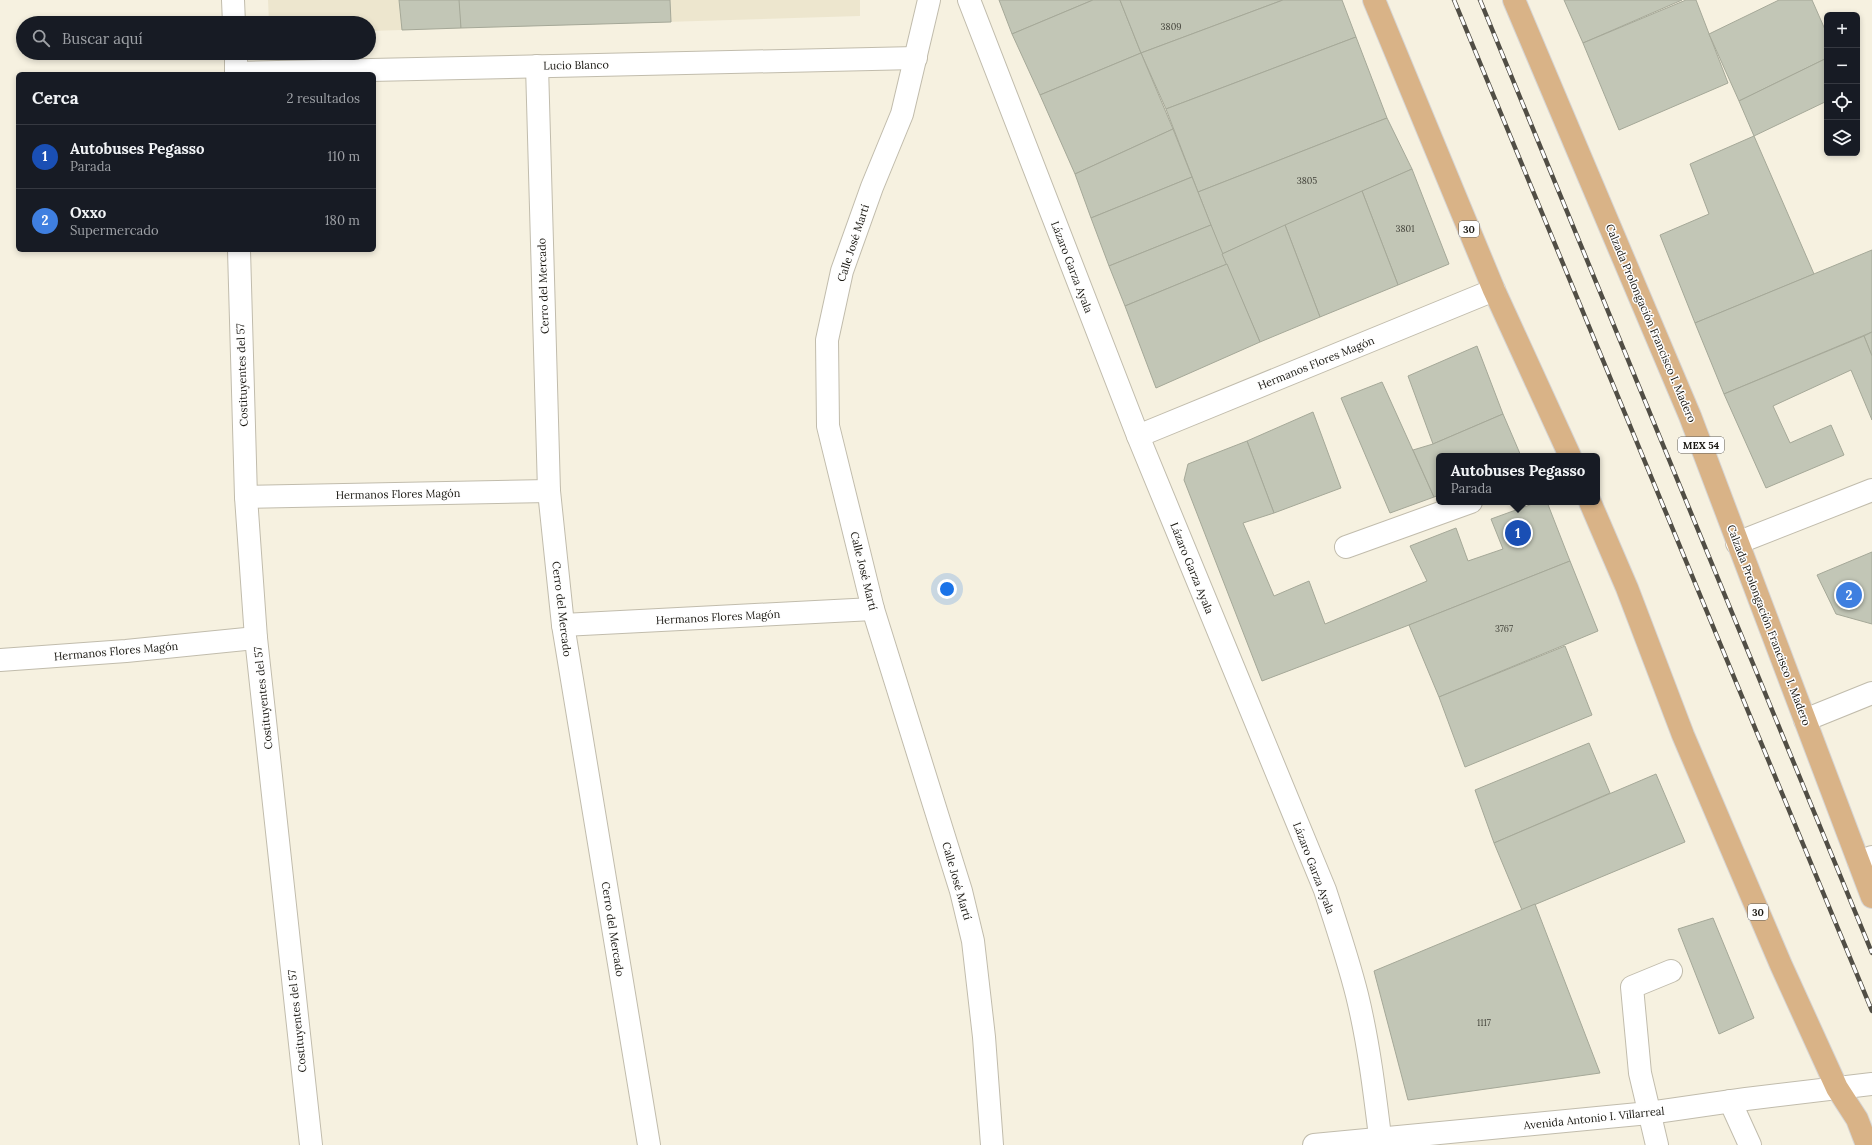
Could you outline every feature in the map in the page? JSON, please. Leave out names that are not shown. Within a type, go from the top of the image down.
[{"type":"main road","name":"30","points":[[1374,0],[1494,290],[1569,453]]},
{"type":"main road","name":"Calzada Prolongación Francisco I. Madero","points":[[1514,0],[1690,416],[1805,720],[1865,860],[1872,897]]},
{"type":"main road","name":"30","points":[[1591,505],[1627,588],[1683,735],[1781,965],[1837,1088],[1857,1119],[1867,1145]]},
{"type":"street","points":[[233,0],[234,16]]},
{"type":"street","name":"Calle José Martí","points":[[929,0],[902,114],[872,187],[842,271],[827,340],[828,426],[873,609],[956,876],[973,941],[984,1037],[992,1145]]},
{"type":"street","name":"Lázaro Garza Ayala","points":[[969,0],[1138,436],[1325,890],[1345,950],[1357,995],[1381,1142]]},
{"type":"street","name":"Lucio Blanco","points":[[311,72],[916,58]]},
{"type":"street","points":[[236,60],[236,72]]},
{"type":"street","name":"Cerro del Mercado","points":[[537,66],[549,490],[562,625],[649,1145]]},
{"type":"street","name":"Costituyentes del 57","points":[[239,252],[246,497],[256,638],[311,1145]]},
{"type":"street","name":"Hermanos Flores Magón","points":[[1138,436],[1494,290]]},
{"type":"street","name":"Hermanos Flores Magón","points":[[246,497],[549,490]]},
{"type":"street","points":[[1737,543],[1872,490]]},
{"type":"street","points":[[1346,547],[1463,505]]},
{"type":"street","name":"Hermanos Flores Magón","points":[[562,625],[873,609]]},
{"type":"street","name":"Hermanos Flores Magón","points":[[0,660],[126,651],[256,638]]},
{"type":"street","points":[[1805,720],[1872,694]]},
{"type":"street","points":[[1657,1145],[1640,1073],[1632,987],[1671,971]]},
{"type":"street","name":"Avenida Antonio I. Villarreal","points":[[1314,1145],[1381,1142],[1649,1113],[1730,1101],[1872,1084]]},
{"type":"street","points":[[1730,1101],[1750,1145]]},
{"type":"shaded area","points":[[268,0],[860,0],[860,16],[376,31],[376,16],[269,16]]},
{"type":"building","points":[[399,0],[460,0],[461,28],[402,30]]},
{"type":"building","points":[[459,0],[670,0],[671,22],[461,28]]},
{"type":"building","points":[[999,0],[1093,0],[1012,34]]},
{"type":"building","points":[[1093,0],[1120,0],[1141,53],[1040,95],[1012,34]]},
{"type":"building","points":[[1120,0],[1283,0],[1141,53]]},
{"type":"building","points":[[1283,0],[1342,0],[1356,37],[1166,109],[1141,53]]},
{"type":"building","points":[[1564,0],[1682,0],[1583,43]]},
{"type":"building","points":[[1686,0],[1696,0],[1728,83],[1619,130],[1583,43]]},
{"type":"building","points":[[1779,0],[1812,0],[1824,27],[1824,59],[1739,101],[1709,34]]},
{"type":"building","points":[[1356,37],[1387,118],[1198,192],[1166,109]]},
{"type":"building","points":[[1141,53],[1173,129],[1075,174],[1040,95]]},
{"type":"building","points":[[1824,59],[1824,102],[1754,136],[1739,101]]},
{"type":"building","points":[[1387,118],[1412,169],[1222,254],[1198,192]]},
{"type":"building","points":[[1173,129],[1192,177],[1091,218],[1075,174]]},
{"type":"building","points":[[1754,136],[1814,274],[1695,323],[1660,235],[1709,214],[1690,164]]},
{"type":"building","points":[[1412,169],[1449,264],[1398,285],[1362,191]]},
{"type":"building","points":[[1192,177],[1211,225],[1109,266],[1091,218]]},
{"type":"building","points":[[1362,191],[1398,285],[1320,317],[1285,225]]},
{"type":"building","points":[[1211,225],[1227,264],[1125,306],[1109,266]]},
{"type":"building","points":[[1285,225],[1320,317],[1260,342],[1222,254]]},
{"type":"building","points":[[1872,250],[1872,332],[1724,394],[1695,323]]},
{"type":"building","points":[[1227,264],[1260,342],[1156,388],[1125,306]]},
{"type":"building","points":[[1872,332],[1872,356],[1864,336]]},
{"type":"building","points":[[1864,336],[1872,356],[1872,420],[1851,370],[1773,406],[1790,443],[1831,425],[1844,455],[1766,488],[1724,394]]},
{"type":"building","points":[[1477,346],[1503,414],[1433,444],[1408,376]]},
{"type":"building","points":[[1382,382],[1434,497],[1390,513],[1341,398]]},
{"type":"building","points":[[1313,412],[1341,488],[1274,513],[1247,441]]},
{"type":"building","points":[[1503,414],[1520,453],[1436,453],[1436,496],[1434,497],[1413,450],[1433,444]]},
{"type":"building","points":[[1247,441],[1274,513],[1243,523],[1274,596],[1309,581],[1325,624],[1427,581],[1410,546],[1456,528],[1468,561],[1503,549],[1491,519],[1530,505],[1548,505],[1570,561],[1262,681],[1184,480],[1188,464]]},
{"type":"building","points":[[1872,552],[1872,624],[1836,614],[1817,575]]},
{"type":"building","points":[[1570,561],[1598,631],[1439,697],[1409,625]]},
{"type":"building","points":[[1565,646],[1592,715],[1465,767],[1439,697]]},
{"type":"building","points":[[1589,743],[1610,793],[1494,843],[1475,790]]},
{"type":"building","points":[[1656,774],[1685,842],[1522,910],[1494,843]]},
{"type":"building","points":[[1535,904],[1600,1073],[1408,1100],[1374,971]]},
{"type":"building","points":[[1713,918],[1754,1018],[1719,1034],[1678,929]]},
{"type":"railway","points":[[1454,0],[1872,1011]]},
{"type":"railway","points":[[1480,0],[1872,953]]},
{"type":"place","name":"Autobuses Pegasso","points":[[1518,533]]},
{"type":"place","name":"Oxxo","points":[[1849,595]]}]
